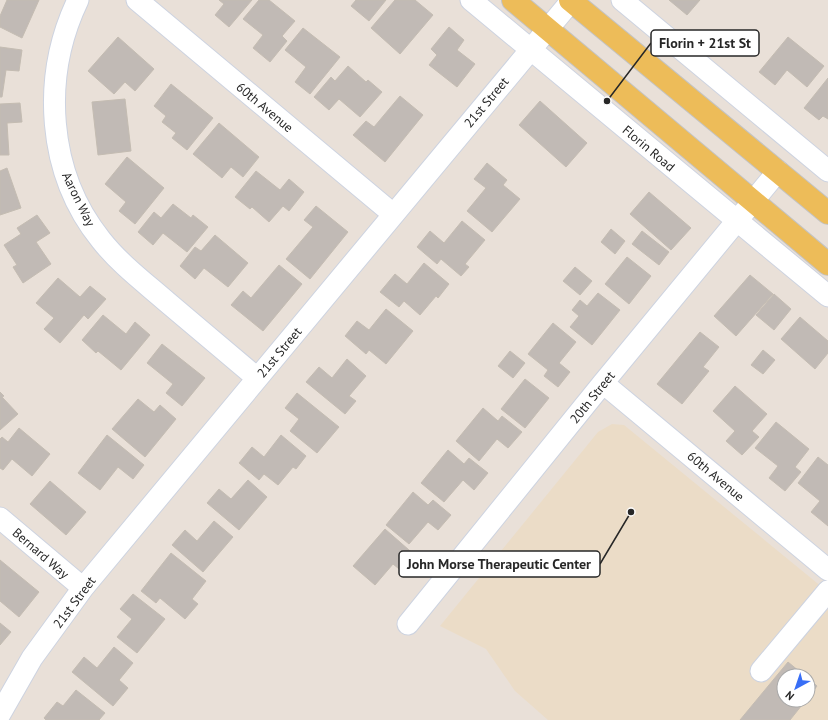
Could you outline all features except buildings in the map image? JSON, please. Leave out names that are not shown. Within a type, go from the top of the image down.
[{"type":"main road","name":"Florin Road","points":[[513,0],[828,264]]},
{"type":"main road","points":[[571,0],[828,213]]},
{"type":"street","name":"Aaron Way","points":[[78,0],[70,14],[60,48],[54,84],[54,119],[58,143],[69,185],[85,217],[100,240],[121,263],[257,378]]},
{"type":"street","name":"60th Avenue","points":[[137,0],[393,214]]},
{"type":"street","name":"Florin Road","points":[[471,0],[828,296]]},
{"type":"street","name":"21st Street","points":[[0,714],[32,658],[82,588],[571,0]]},
{"type":"street","points":[[622,0],[828,171]]},
{"type":"street","name":"20th Street","points":[[408,624],[603,382],[778,171]]},
{"type":"street","name":"60th Avenue","points":[[603,382],[828,570]]},
{"type":"street","name":"Bernard Way","points":[[0,518],[82,588]]},
{"type":"street","points":[[761,670],[828,591]]},
{"type":"shaded area","points":[[612,424],[624,425],[828,592],[828,720],[548,720],[515,691],[486,649],[440,626],[598,432]]},
{"type":"place","name":"Florin + 21st St","points":[[607,101]]},
{"type":"place","name":"John Morse Therapeutic Center","points":[[631,512]]}]
